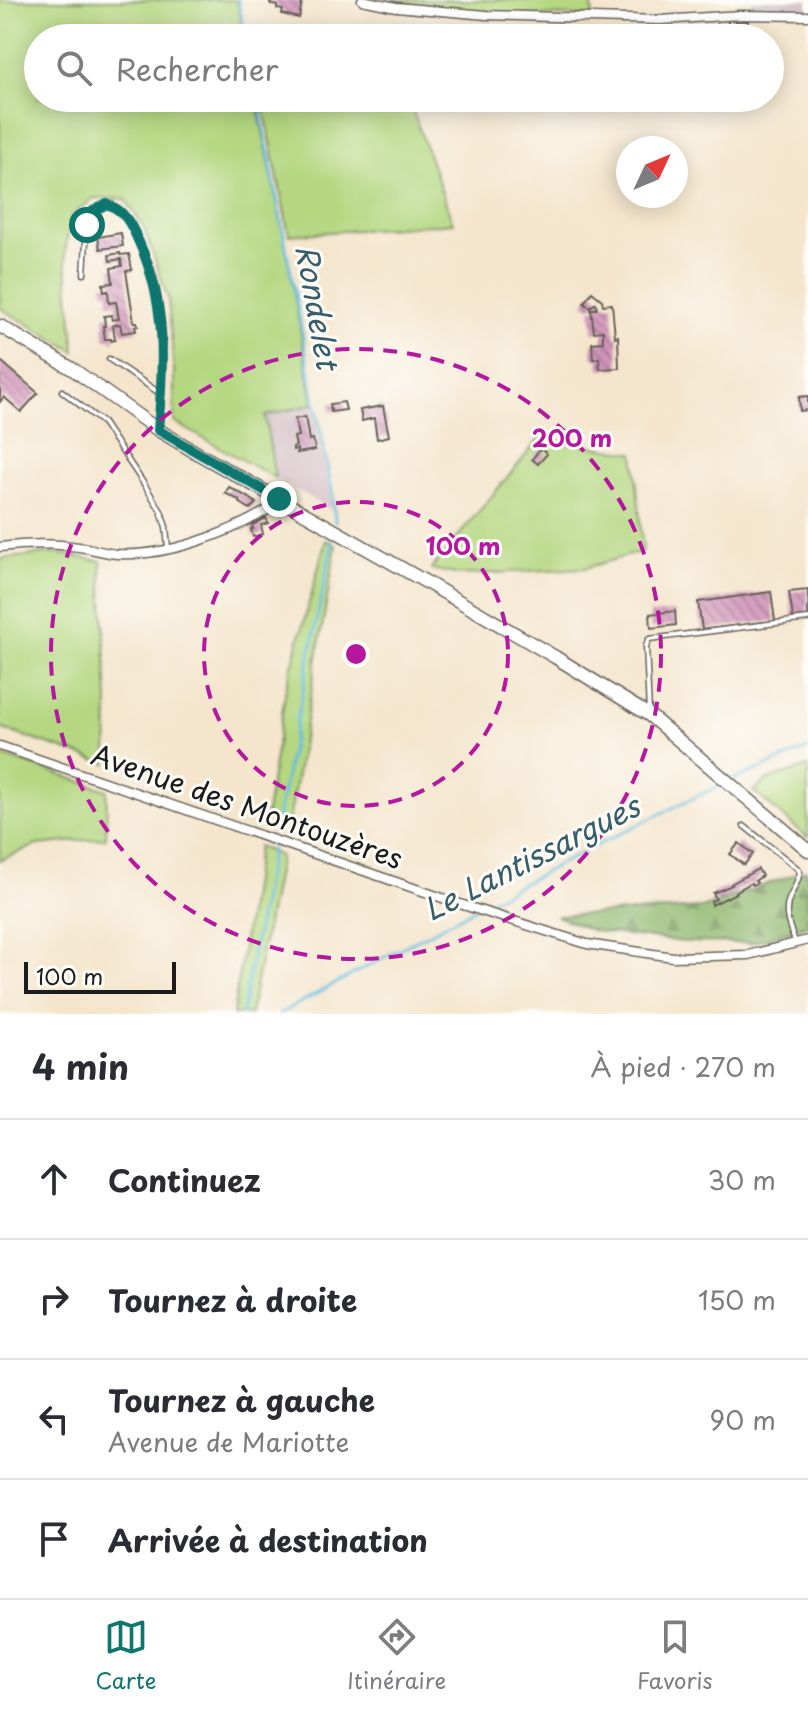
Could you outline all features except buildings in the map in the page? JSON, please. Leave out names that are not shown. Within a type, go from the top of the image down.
[{"type":"main road","points":[[0,326],[74,370],[158,430],[555,657],[649,715],[808,850]]},
{"type":"street","points":[[362,0],[396,7],[486,15],[660,20],[741,15],[808,16]]},
{"type":"street","points":[[0,547],[27,543],[54,544],[117,554],[168,548],[208,538],[269,509]]},
{"type":"street","name":"Avenue des Montouzères","points":[[0,746],[463,905],[587,944],[673,957],[748,955],[808,940]]},
{"type":"lane","points":[[84,274],[87,225],[93,211],[107,204],[117,208],[127,218],[151,267],[157,297],[163,345],[158,430]]},
{"type":"lane","points":[[109,359],[161,394]]},
{"type":"lane","points":[[62,391],[103,423],[161,511],[168,548]]},
{"type":"lane","points":[[649,715],[646,646],[649,639],[808,619]]},
{"type":"lane","points":[[744,826],[800,872],[786,907],[796,943]]},
{"type":"shaded area","points":[[752,0],[808,0],[808,13],[753,9]]},
{"type":"shaded area","points":[[313,404],[334,511],[275,478],[265,416]]},
{"type":"green space","points":[[0,0],[237,0],[241,24],[24,24],[24,112],[259,112],[313,404],[265,416],[275,478],[174,422],[174,369],[168,299],[144,228],[125,199],[94,198],[71,216],[65,252],[75,351],[0,308]]},
{"type":"green space","points":[[382,0],[591,0],[593,16],[500,15]]},
{"type":"green space","points":[[265,112],[413,112],[453,223],[289,235]]},
{"type":"green space","points":[[540,438],[634,453],[643,551],[586,568],[460,575],[431,569]]},
{"type":"green space","points":[[326,540],[336,546],[288,827],[265,819],[286,688]]},
{"type":"green space","points":[[54,553],[101,561],[108,701],[107,764],[0,728],[0,559]]},
{"type":"green space","points":[[0,755],[107,790],[106,838],[37,845],[0,860]]},
{"type":"green space","points":[[808,767],[808,838],[753,791],[768,780]]},
{"type":"green space","points":[[258,846],[280,856],[250,1014],[233,1014]]},
{"type":"green space","points":[[806,870],[807,926],[750,943],[684,942],[594,931],[556,916],[702,908]]},
{"type":"waterway","name":"Rondelet","points":[[238,0],[243,24]]},
{"type":"waterway","name":"Rondelet","points":[[261,112],[333,497],[335,522]]},
{"type":"waterway","name":"Rondelet","points":[[276,825],[333,539]]},
{"type":"waterway","name":"Le Lantissargues","points":[[730,781],[808,749]]},
{"type":"waterway","name":"Le Lantissargues","points":[[279,1014],[555,867],[723,784]]},
{"type":"waterway","name":"Rondelet","points":[[242,1014],[272,846]]},
{"type":"route","points":[[87,225],[93,211],[107,204],[117,208],[127,218],[151,267],[163,345],[158,430],[279,499]]}]
